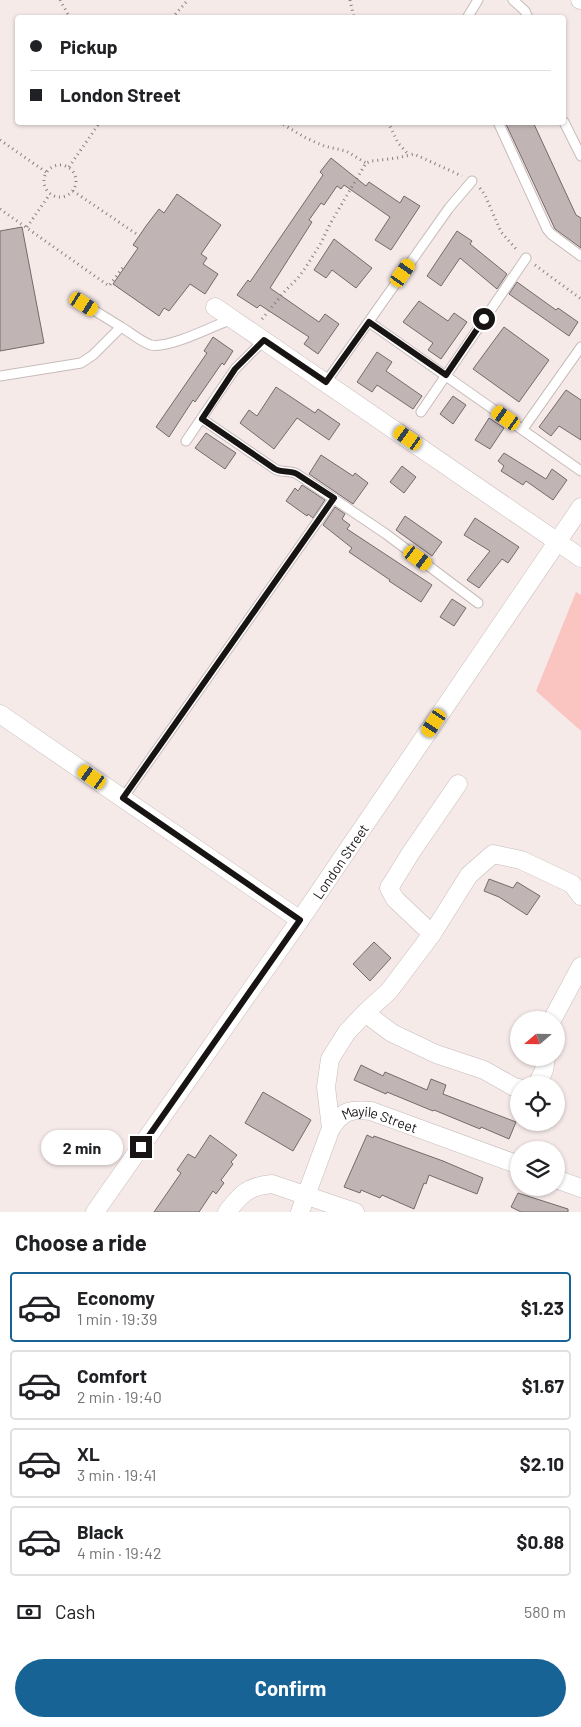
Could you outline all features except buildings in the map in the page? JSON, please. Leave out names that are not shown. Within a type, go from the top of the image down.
[{"type":"street","points":[[215,306],[581,558]]},
{"type":"street","name":"London Street","points":[[96,1212],[300,920],[581,507]]},
{"type":"street","points":[[0,714],[300,920]]},
{"type":"street","points":[[432,934],[395,899],[389,888],[458,784]]},
{"type":"street","points":[[331,1128],[326,1087],[330,1059],[347,1032],[389,991],[432,934],[469,875],[493,854],[521,860],[572,884],[581,896]]},
{"type":"street","points":[[557,1011],[581,966]]},
{"type":"street","points":[[365,1013],[392,1033],[436,1054],[484,1070],[510,1085]]},
{"type":"street","name":"Mayile Street","points":[[300,1212],[331,1128],[338,1118],[346,1112],[371,1110],[510,1162]]},
{"type":"street","points":[[565,1182],[581,1188]]},
{"type":"street","points":[[227,1212],[247,1190],[260,1185],[272,1184],[354,1212]]},
{"type":"lane","points":[[470,15],[478,0]]},
{"type":"lane","points":[[513,0],[526,15]]},
{"type":"lane","points":[[499,125],[547,229],[581,256]]},
{"type":"lane","points":[[566,125],[581,156]]},
{"type":"lane","points":[[326,382],[449,208],[472,181]]},
{"type":"lane","points":[[421,412],[526,258]]},
{"type":"lane","points":[[84,304],[149,345],[160,346],[174,342],[233,318]]},
{"type":"lane","points":[[369,322],[581,471]]},
{"type":"lane","points":[[0,376],[81,363],[93,355],[121,327]]},
{"type":"lane","points":[[186,441],[258,336]]},
{"type":"lane","points":[[523,429],[581,347]]},
{"type":"lane","points":[[202,419],[280,472],[293,472],[334,498],[386,534],[478,603]]},
{"type":"lane","points":[[123,798],[334,498]]},
{"type":"path","points":[[60,0],[68,15]]},
{"type":"path","points":[[175,15],[188,0]]},
{"type":"path","points":[[350,0],[353,15]]},
{"type":"path","points":[[69,167],[98,125]]},
{"type":"path","points":[[284,125],[306,138],[324,146],[346,151],[366,163]]},
{"type":"path","points":[[389,125],[398,143],[409,155]]},
{"type":"path","points":[[0,140],[46,172]]},
{"type":"path","points":[[258,336],[285,291],[298,278],[321,243],[366,163],[409,155],[419,155],[472,181],[486,195],[501,232],[509,242],[526,258],[581,299]]},
{"type":"path","points":[[60,164],[69,167],[75,174],[76,183],[73,191],[66,196],[57,197],[50,194],[45,188],[46,172],[52,166],[60,164]]},
{"type":"path","points":[[73,191],[138,235]]},
{"type":"path","points":[[27,227],[50,194]]},
{"type":"path","points":[[0,209],[109,286],[124,266]]},
{"type":"shaded area","points":[[576,592],[581,595],[581,731],[536,691]]},
{"type":"route","points":[[141,1147],[300,920],[123,798],[334,498],[293,472],[280,472],[202,419],[235,369],[264,340],[326,382],[369,322],[446,375],[484,319]]}]
